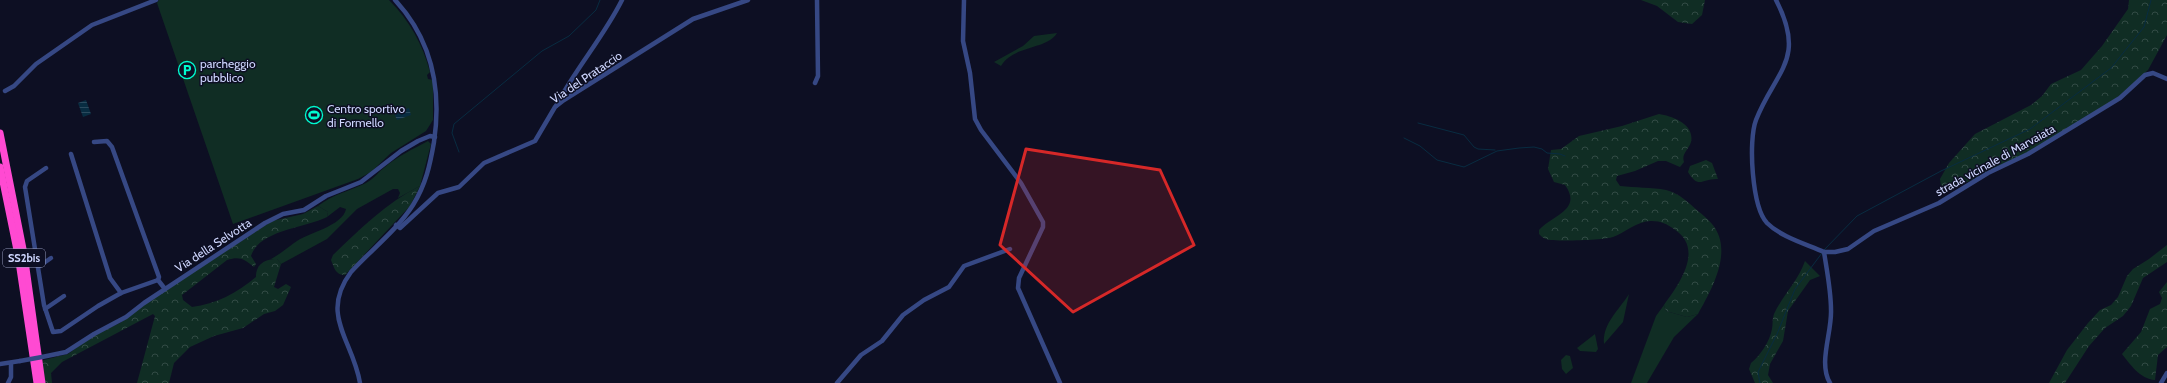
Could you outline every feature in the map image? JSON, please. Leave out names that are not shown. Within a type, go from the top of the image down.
[{"type":"highway","name":"SS2bis","points":[[0,133],[24,254],[42,383]]},
{"type":"highway","name":"SS2bis","points":[[0,167],[18,255],[37,383]]},
{"type":"street","points":[[5,91],[14,86],[32,67],[92,25],[156,0]]},
{"type":"street","points":[[360,383],[357,369],[339,325],[336,309],[337,299],[344,282],[351,272],[396,226],[412,206],[425,185],[431,164],[435,137],[437,98],[432,64],[418,30],[395,0]]},
{"type":"street","points":[[555,107],[574,75],[604,33],[622,0]]},
{"type":"street","name":"Via del Prataccio","points":[[396,226],[400,228],[403,226],[419,209],[438,193],[462,184],[484,162],[535,141],[555,107],[693,19],[748,0]]},
{"type":"street","points":[[815,83],[818,76],[817,0]]},
{"type":"street","points":[[964,0],[963,40],[970,69],[976,119],[981,130],[1021,183],[1043,222],[1043,227],[1019,280],[1018,288],[1060,383]]},
{"type":"street","points":[[1776,0],[1786,26],[1788,51],[1784,67],[1753,128],[1751,152],[1755,186],[1760,210],[1767,223],[1783,234],[1824,252],[1831,309],[1824,366],[1830,383]]},
{"type":"street","name":"strada vicinale di Marvaiata","points":[[1824,252],[1838,252],[1850,248],[1874,231],[1936,204],[1988,173],[2028,154],[2120,98],[2145,75],[2153,73],[2167,79]]},
{"type":"street","name":"Via della Selvotta","points":[[0,364],[66,352],[94,334],[126,318],[165,289],[269,220],[287,213],[301,212],[326,196],[361,182],[401,151],[430,136],[435,137]]},
{"type":"street","points":[[94,142],[105,141],[112,147],[159,277],[158,280],[165,289]]},
{"type":"street","points":[[71,154],[110,278],[121,293]]},
{"type":"street","points":[[46,168],[28,180],[25,185],[45,310],[52,330],[58,332],[121,293],[158,280]]},
{"type":"street","points":[[837,383],[861,355],[882,341],[903,315],[924,300],[948,287],[964,266],[1010,249]]},
{"type":"street","points":[[38,267],[51,258]]},
{"type":"street","points":[[45,310],[64,296]]},
{"type":"street","points":[[8,383],[11,377],[11,363]]},
{"type":"street","points":[[2161,383],[2167,373]]},
{"type":"highlighted area","points":[[1026,149],[1160,170],[1194,245],[1073,312],[1000,245]]},
{"type":"green space","name":"Centro sportivo di Formello","points":[[159,0],[389,0],[403,16],[415,34],[424,52],[430,72],[427,75],[428,79],[433,80],[433,120],[426,131],[391,153],[371,172],[358,179],[233,224],[157,3]]},
{"type":"green space","points":[[1641,0],[1705,0],[1702,15],[1692,24],[1678,22],[1657,6]]},
{"type":"green space","points":[[2129,0],[2167,0],[2167,35],[2148,70],[2114,102],[2016,159],[1942,194],[1940,179],[1949,163],[1975,134],[2031,105],[2042,96],[2051,84],[2081,70],[2102,46],[2128,9]]},
{"type":"green space","points":[[1057,33],[1046,42],[1013,54],[1006,59],[1001,66],[994,62],[1023,46],[1034,36]]},
{"type":"green space","points":[[1659,114],[1676,119],[1690,130],[1691,142],[1684,154],[1684,162],[1680,167],[1666,161],[1658,161],[1635,171],[1617,176],[1616,180],[1620,186],[1660,189],[1675,193],[1707,219],[1718,234],[1721,246],[1721,257],[1714,281],[1698,314],[1687,317],[1666,311],[1664,305],[1682,277],[1686,267],[1688,246],[1683,237],[1664,223],[1647,221],[1613,237],[1591,240],[1551,240],[1544,238],[1539,234],[1539,230],[1564,211],[1570,200],[1570,193],[1565,185],[1554,182],[1548,169],[1551,150],[1561,149],[1579,136],[1622,126]]},
{"type":"green space","points":[[428,141],[431,144],[420,186],[398,198],[400,193],[398,189],[393,189],[357,209],[327,239],[281,264],[277,259],[271,259],[300,239],[332,225],[343,215],[346,209],[340,207],[327,217],[328,212],[318,206],[369,181],[395,159]]},
{"type":"green space","points":[[1706,160],[1712,163],[1718,179],[1701,182],[1695,181],[1688,172],[1690,166]]},
{"type":"green space","points":[[420,186],[410,206],[345,275],[339,274],[334,268],[331,260],[333,255],[363,226],[385,208]]},
{"type":"green space","points":[[318,206],[328,212],[327,217],[284,231],[263,240],[256,247],[251,256],[256,264],[254,267],[239,258],[227,260],[182,295],[183,300],[192,307],[201,306],[226,297],[256,277],[256,272],[262,263],[273,259],[277,259],[281,264],[274,287],[278,289],[286,284],[291,287],[283,305],[275,311],[264,314],[243,328],[214,336],[190,347],[174,363],[169,383],[137,383],[155,316],[153,314],[62,362],[51,373],[52,383],[44,383],[40,361],[68,354],[93,336],[120,323],[152,299],[272,221],[303,214]]},
{"type":"green space","points":[[2167,245],[2167,262],[2143,278],[2131,306],[2123,316],[2105,328],[2089,346],[2065,383],[2049,383],[2067,350],[2088,323],[2100,310],[2111,305],[2118,297],[2127,276],[2133,269]]},
{"type":"green space","points":[[1805,261],[1820,276],[1810,280],[1788,311],[1783,341],[1770,364],[1768,375],[1773,383],[1755,383],[1749,369],[1751,363],[1767,343],[1771,334],[1774,314]]},
{"type":"green space","points":[[2167,282],[2167,347],[2158,355],[2155,380],[2140,374],[2122,354],[2141,332],[2150,309],[2160,304],[2162,298],[2159,292]]},
{"type":"green space","points":[[1629,294],[1623,322],[1604,344],[1604,337],[1608,324]]},
{"type":"green space","points":[[1664,305],[1666,311],[1687,317],[1698,314],[1674,337],[1647,383],[1631,383],[1656,316]]},
{"type":"green space","points":[[1595,334],[1598,349],[1596,352],[1580,351],[1577,348]]},
{"type":"green space","points":[[1566,355],[1570,356],[1573,368],[1566,374],[1562,369],[1561,360]]},
{"type":"water","points":[[86,100],[91,114],[83,117],[78,103]]},
{"type":"water","points":[[409,108],[411,115],[397,120],[394,113]]},
{"type":"waterway","points":[[459,152],[452,133],[454,124],[542,51],[569,36],[596,10],[600,0]]},
{"type":"waterway","points":[[1824,250],[1857,216],[1941,171],[2030,129],[2111,68],[2144,27],[2151,0]]},
{"type":"waterway","points":[[1418,123],[1464,135],[1474,147],[1478,149],[1495,150]]},
{"type":"waterway","points":[[1404,138],[1420,146],[1437,160],[1464,167],[1497,151],[1519,148],[1534,147],[1542,149],[1547,153],[1565,156]]},
{"type":"waterway","points":[[1760,383],[1758,372],[1777,334],[1795,289],[1822,253]]},
{"type":"place","name":"parcheggio pubblico","points":[[187,70]]},
{"type":"place","name":"Centro sportivo di Formello","points":[[314,115]]}]
